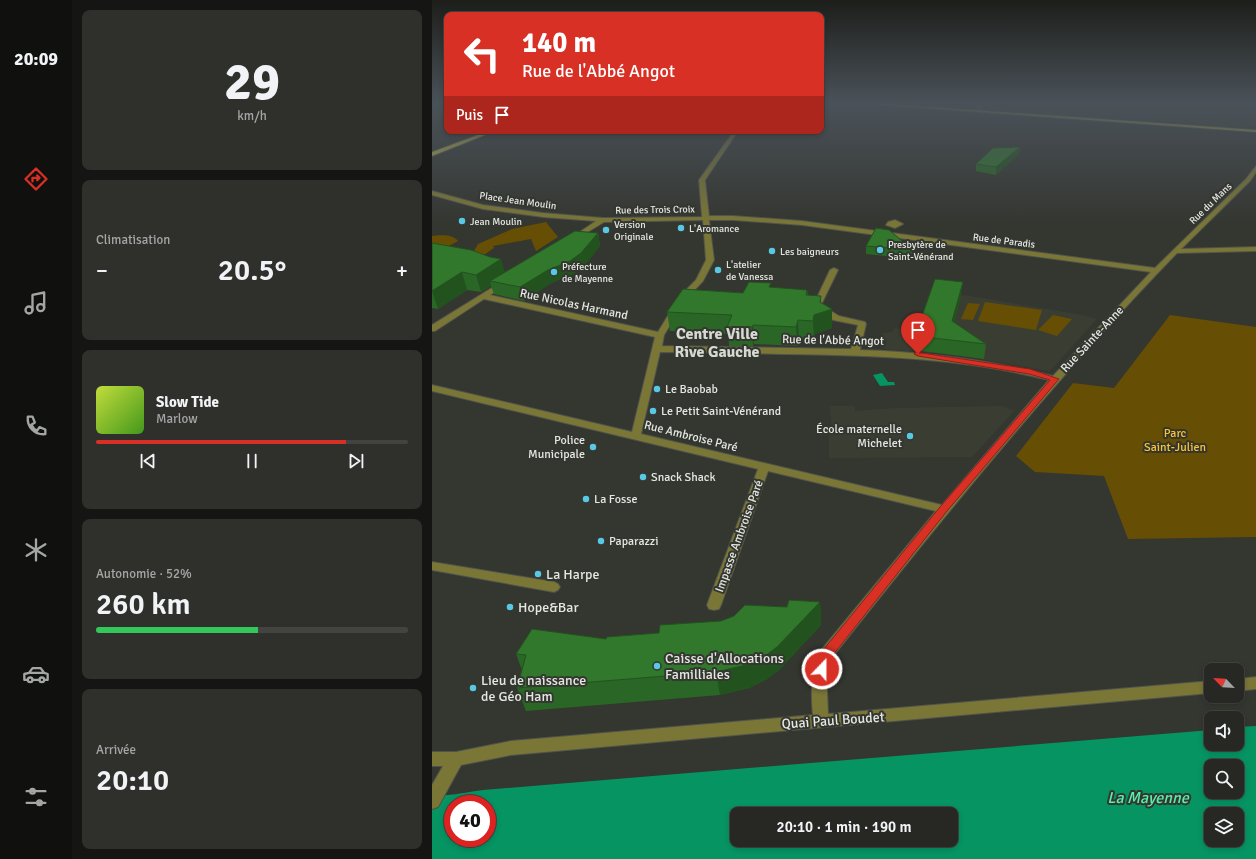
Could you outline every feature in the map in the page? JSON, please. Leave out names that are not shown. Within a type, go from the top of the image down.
[{"type":"main road","points":[[432,154],[458,144]]},
{"type":"street","points":[[636,435],[660,335],[683,298],[699,281],[710,260],[702,180],[727,144]]},
{"type":"street","name":"Rue du Mans","points":[[1175,251],[1248,180],[1256,168]]},
{"type":"street","name":"Place Jean Moulin","points":[[432,193],[483,207],[603,220]]},
{"type":"street","name":"Rue des Trois Croix","points":[[603,220],[707,218]]},
{"type":"street","name":"Rue de Paradis","points":[[707,218],[733,218],[802,223],[1156,270]]},
{"type":"street","points":[[563,244],[603,220]]},
{"type":"street","points":[[887,234],[892,226]]},
{"type":"street","points":[[1175,251],[1256,249]]},
{"type":"street","name":"Rue Sainte-Anne","points":[[821,720],[819,707],[820,680],[823,658],[943,509],[1055,379],[1175,251]]},
{"type":"street","points":[[834,270],[817,306],[836,318],[862,324],[856,351]]},
{"type":"street","points":[[432,329],[507,280]]},
{"type":"street","name":"Rue Nicolas Harmand","points":[[483,296],[660,335]]},
{"type":"street","name":"Rue de l'Abbé Angot","points":[[657,349],[856,351],[918,354],[1030,372],[1055,379]]},
{"type":"street","name":"Rue Ambroise Paré","points":[[432,388],[636,435],[764,468],[943,509]]},
{"type":"street","name":"Impasse Ambroise Paré","points":[[714,605],[764,468]]},
{"type":"street","points":[[432,566],[554,587]]},
{"type":"street","points":[[1244,685],[1256,684]]},
{"type":"street","name":"Quai Paul Boudet","points":[[432,758],[456,759],[511,748],[1204,688]]},
{"type":"street","points":[[432,801],[456,759]]},
{"type":"shaded area","points":[[934,293],[971,296],[1082,315],[1097,319],[1050,371],[955,355],[884,349],[887,341],[880,338],[883,333],[892,332],[894,328],[906,329],[908,326],[922,328]]},
{"type":"shaded area","name":"École maternelle Michelet","points":[[830,406],[855,406],[855,411],[895,408],[1002,406],[1014,411],[972,457],[829,458],[829,432],[832,432]]},
{"type":"green space","points":[[546,222],[558,237],[536,251],[531,239],[493,246],[494,248],[481,257],[471,256],[478,244],[512,229]]},
{"type":"green space","points":[[432,236],[450,236],[458,241],[447,247],[432,248]]},
{"type":"green space","points":[[985,302],[1042,310],[1036,330],[978,321]]},
{"type":"green space","points":[[968,303],[980,304],[973,320],[961,319]]},
{"type":"green space","points":[[1053,315],[1072,319],[1057,336],[1038,330]]},
{"type":"green space","name":"Parc Saint-Julien","points":[[1170,315],[1256,327],[1256,537],[1128,539],[1104,476],[1035,472],[1016,456],[1073,383],[1114,388]]},
{"type":"water","points":[[882,373],[888,382],[894,382],[895,385],[880,386],[873,375]]},
{"type":"water","name":"La Mayenne","points":[[1256,726],[1256,859],[432,859],[432,795],[444,795],[444,847],[496,847],[496,795],[451,795],[483,790],[1204,731],[1204,751],[1244,751],[1244,727]]},
{"type":"building","points":[[1020,147],[996,167],[976,164],[993,148]]},
{"type":"building","points":[[876,228],[889,230],[913,250],[866,246]]},
{"type":"building","points":[[575,231],[598,233],[581,253],[570,261],[548,270],[520,287],[490,281]]},
{"type":"building","points":[[432,243],[471,250],[490,257],[501,259],[476,275],[462,272],[432,291]]},
{"type":"building","points":[[935,279],[963,282],[952,321],[986,344],[915,336]]},
{"type":"building","points":[[749,282],[771,283],[769,287],[807,290],[806,295],[821,296],[820,302],[832,309],[814,315],[813,321],[798,320],[796,327],[753,325],[752,327],[727,327],[732,315],[667,312],[683,289],[743,293]]},
{"type":"building","points":[[789,600],[820,602],[777,647],[765,656],[746,665],[716,672],[517,688],[526,655],[516,654],[532,629],[606,639],[607,637],[659,633],[660,625],[721,621],[734,616],[745,605],[787,607]]},
{"type":"place","name":"Jean Moulin","points":[[462,221]]},
{"type":"place","name":"L'Aromance","points":[[681,228]]},
{"type":"place","name":"Version Originale","points":[[606,230]]},
{"type":"place","name":"Presbytère de Saint-Vénérand","points":[[880,250]]},
{"type":"place","name":"Les baigneurs","points":[[772,251]]},
{"type":"place","name":"L'atelier de Vanessa","points":[[718,270]]},
{"type":"place","name":"Préfecture de Mayenne","points":[[554,272]]},
{"type":"place","name":"Le Baobab","points":[[657,389]]},
{"type":"place","name":"Le Petit Saint-Vénérand","points":[[653,411]]},
{"type":"place","name":"École maternelle Michelet","points":[[910,436]]},
{"type":"place","name":"Police Municipale","points":[[593,447]]},
{"type":"place","name":"Snack Shack","points":[[643,477]]},
{"type":"place","name":"La Fosse","points":[[586,499]]},
{"type":"place","name":"Paparazzi","points":[[601,541]]},
{"type":"place","name":"La Harpe","points":[[538,574]]},
{"type":"place","name":"Hope&Bar","points":[[510,607]]},
{"type":"place","name":"Caisse d'Allocations Familliales","points":[[657,666]]},
{"type":"place","name":"Lieu de naissance de Géo Ham","points":[[473,688]]},
{"type":"district","name":"Centre Ville Rive Gauche","points":[[717,342]]},
{"type":"route","points":[[822,669],[823,658],[843,633],[943,509],[1055,379],[1030,372],[918,354]]}]
